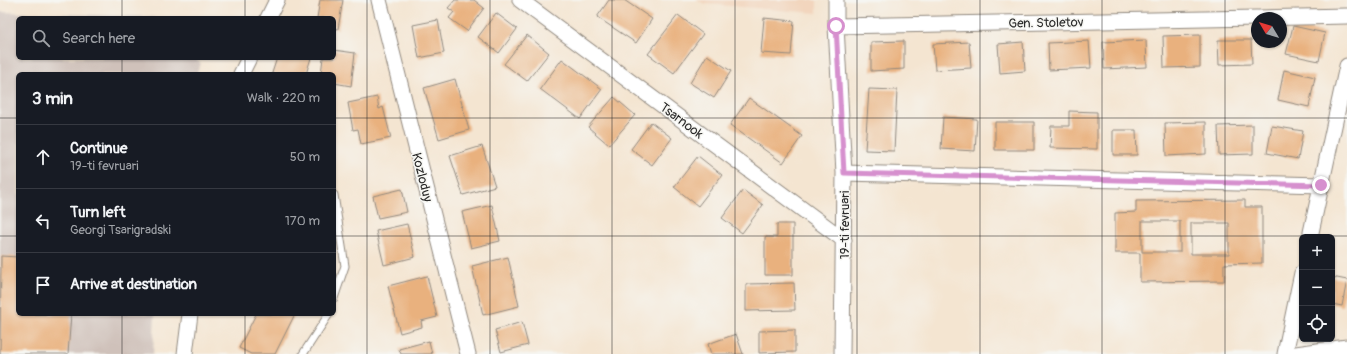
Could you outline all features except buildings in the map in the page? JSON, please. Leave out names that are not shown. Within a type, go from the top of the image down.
[{"type":"street","points":[[269,16],[277,0]]},
{"type":"street","name":"Kozloduy","points":[[379,0],[468,354]]},
{"type":"street","name":"19-ti fevruari","points":[[836,0],[836,26],[844,173],[842,354]]},
{"type":"street","name":"Tsarnook","points":[[525,1],[844,240]]},
{"type":"street","name":"Gen. Stoletov","points":[[1287,17],[1347,16]]},
{"type":"street","name":"Gen. Stoletov","points":[[836,26],[1251,18]]},
{"type":"street","points":[[242,72],[248,60]]},
{"type":"street","points":[[1311,234],[1347,66]]},
{"type":"street","points":[[844,173],[1321,185]]},
{"type":"street","points":[[1284,354],[1299,286]]},
{"type":"street","points":[[185,354],[190,316]]},
{"type":"street","points":[[1296,354],[1347,347]]},
{"type":"lane","points":[[336,208],[345,266],[336,292]]},
{"type":"lane","points":[[303,354],[328,316]]},
{"type":"shaded area","points":[[696,0],[817,0],[817,13],[706,4]]},
{"type":"shaded area","points":[[0,12],[123,16],[16,16],[16,60],[197,60],[201,64],[197,72],[16,72],[16,316],[155,316],[153,354],[0,354]]},
{"type":"route","points":[[836,26],[844,173],[1321,185]]}]
